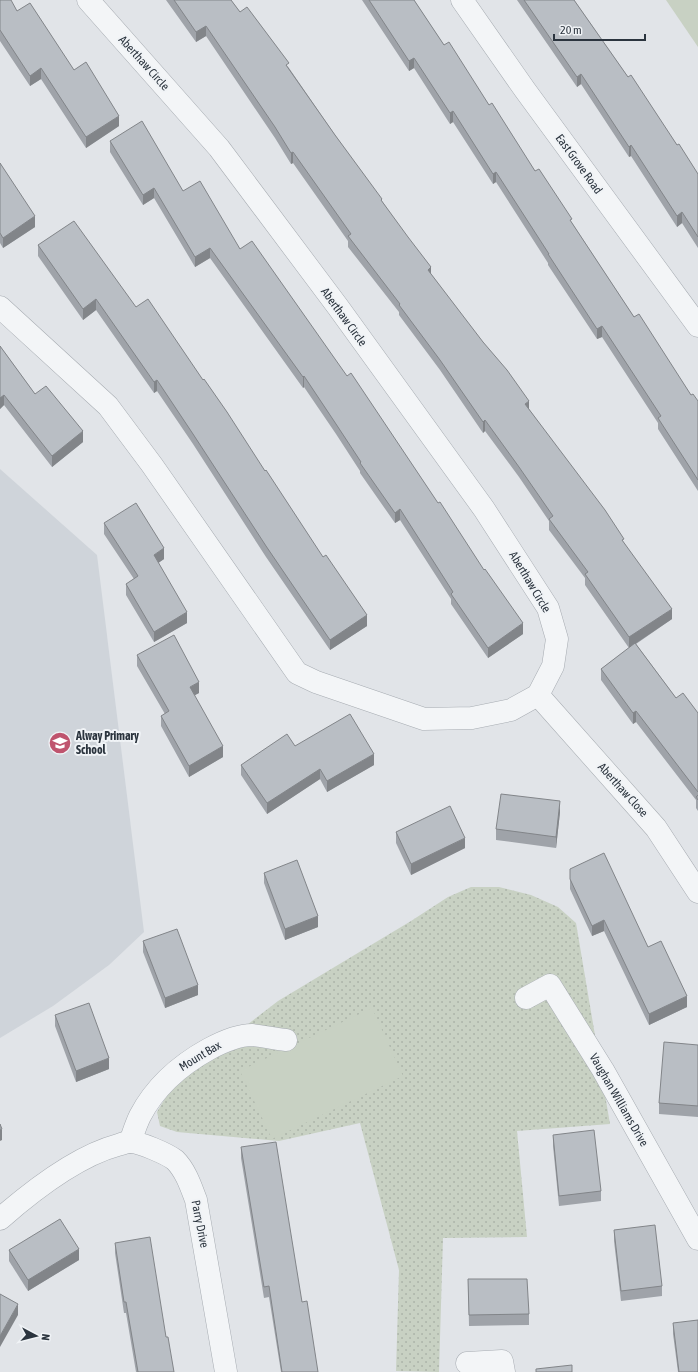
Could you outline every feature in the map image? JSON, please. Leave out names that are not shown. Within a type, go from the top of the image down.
[{"type":"street","name":"Aberthaw Circle","points":[[88,0],[220,148],[338,307],[479,503],[548,608],[557,638],[553,666],[538,695]]},
{"type":"street","name":"East Grove Road","points":[[462,0],[525,90],[698,326]]},
{"type":"street","points":[[0,307],[108,406],[297,673],[316,682],[424,719],[472,718],[511,710],[538,695]]},
{"type":"street","name":"Aberthaw Close","points":[[538,695],[656,828],[698,892]]},
{"type":"street","name":"Vaughan Williams Drive","points":[[526,998],[550,985],[602,1070],[698,1239]]},
{"type":"street","name":"Mount Bax","points":[[130,1142],[140,1117],[154,1094],[176,1070],[193,1058],[236,1037],[252,1035],[286,1040]]},
{"type":"street","points":[[0,1219],[25,1197],[62,1172],[104,1149],[130,1142]]},
{"type":"street","name":"Parry Drive","points":[[130,1142],[155,1149],[174,1160],[187,1177],[196,1200],[226,1372]]},
{"type":"street","points":[[467,1363],[502,1361],[504,1372]]},
{"type":"shaded area","name":"Alway Primary School","points":[[0,469],[97,555],[144,932],[109,965],[53,1006],[0,1038]]},
{"type":"green space","points":[[666,0],[698,0],[698,47]]},
{"type":"green space","points":[[471,887],[499,887],[531,895],[558,907],[576,923],[610,1124],[517,1131],[527,1237],[443,1238],[439,1372],[396,1371],[399,1270],[360,1123],[279,1141],[177,1132],[160,1126],[157,1112],[170,1090],[186,1072],[278,1001],[448,897]]},
{"type":"green space","points":[[372,1008],[403,1076],[272,1139],[240,1071]]},
{"type":"building","points":[[0,0],[11,0],[17,11],[30,3],[74,70],[86,62],[119,116],[86,137],[41,68],[30,76],[0,30]]},
{"type":"building","points":[[174,0],[231,0],[240,12],[247,7],[289,63],[286,65],[382,199],[381,200],[431,267],[428,270],[483,342],[507,370],[529,401],[525,404],[605,510],[624,539],[622,540],[672,609],[629,637],[585,574],[588,572],[549,519],[553,516],[485,420],[483,422],[440,360],[399,305],[400,304],[348,236],[351,234],[293,152],[291,153],[206,26],[196,32]]},
{"type":"building","points":[[369,0],[414,0],[444,45],[449,42],[489,105],[492,103],[535,171],[539,169],[572,219],[570,220],[634,317],[639,314],[691,395],[693,394],[698,401],[698,480],[658,418],[661,416],[602,326],[597,329],[496,172],[493,174],[453,111],[450,113],[414,58],[409,61]]},
{"type":"building","points":[[524,0],[574,0],[628,77],[631,75],[698,174],[698,237],[682,212],[677,216],[631,145],[629,147],[581,74],[577,77]]},
{"type":"building","points":[[142,121],[183,191],[200,181],[240,249],[252,241],[347,376],[351,373],[438,503],[440,502],[484,570],[485,569],[523,623],[488,648],[451,594],[453,592],[400,509],[395,513],[360,463],[361,462],[304,376],[303,377],[210,248],[195,257],[154,188],[143,195],[110,141]]},
{"type":"building","points":[[0,163],[35,216],[3,238],[0,233]]},
{"type":"building","points":[[74,221],[136,307],[148,299],[203,380],[204,379],[227,412],[323,557],[326,555],[367,615],[330,640],[266,546],[157,380],[154,382],[96,299],[83,309],[38,245]]},
{"type":"building","points":[[0,346],[35,394],[46,386],[83,431],[52,456],[4,395],[0,398]]},
{"type":"building","points":[[136,503],[164,548],[154,555],[187,612],[154,632],[126,584],[138,576],[104,523]]},
{"type":"building","points":[[174,635],[199,682],[190,687],[223,746],[189,766],[161,716],[169,711],[137,655]]},
{"type":"building","points":[[635,643],[676,698],[683,693],[698,713],[698,792],[636,711],[633,713],[601,669]]},
{"type":"building","points":[[350,714],[374,754],[327,781],[320,769],[267,803],[241,765],[287,734],[295,746]]},
{"type":"building","points":[[501,794],[560,801],[556,837],[496,829]]},
{"type":"building","points":[[450,806],[465,838],[411,864],[396,832]]},
{"type":"building","points":[[604,853],[648,947],[661,941],[687,996],[649,1014],[604,920],[592,926],[570,879],[570,869]]},
{"type":"building","points":[[297,860],[318,916],[285,929],[264,873]]},
{"type":"building","points":[[177,929],[198,985],[165,998],[143,941]]},
{"type":"building","points":[[89,1003],[109,1058],[76,1071],[55,1015]]},
{"type":"building","points":[[664,1042],[698,1045],[698,1106],[659,1103]]},
{"type":"building","points":[[594,1130],[601,1191],[559,1196],[553,1135]]},
{"type":"building","points":[[276,1142],[302,1302],[307,1301],[318,1372],[282,1372],[269,1286],[264,1287],[241,1147]]},
{"type":"building","points":[[60,1219],[79,1249],[28,1280],[9,1250]]},
{"type":"building","points":[[655,1225],[662,1286],[621,1291],[614,1230]]},
{"type":"building","points":[[150,1237],[166,1337],[168,1337],[174,1372],[138,1372],[126,1302],[124,1302],[115,1243]]},
{"type":"building","points":[[468,1279],[527,1279],[529,1314],[469,1315]]},
{"type":"building","points":[[0,1294],[18,1304],[0,1336]]},
{"type":"building","points":[[698,1320],[698,1372],[679,1372],[673,1323]]},
{"type":"building","points":[[572,1365],[572,1372],[536,1372],[536,1369]]},
{"type":"place","name":"Alway Primary School","points":[[60,743]]}]
